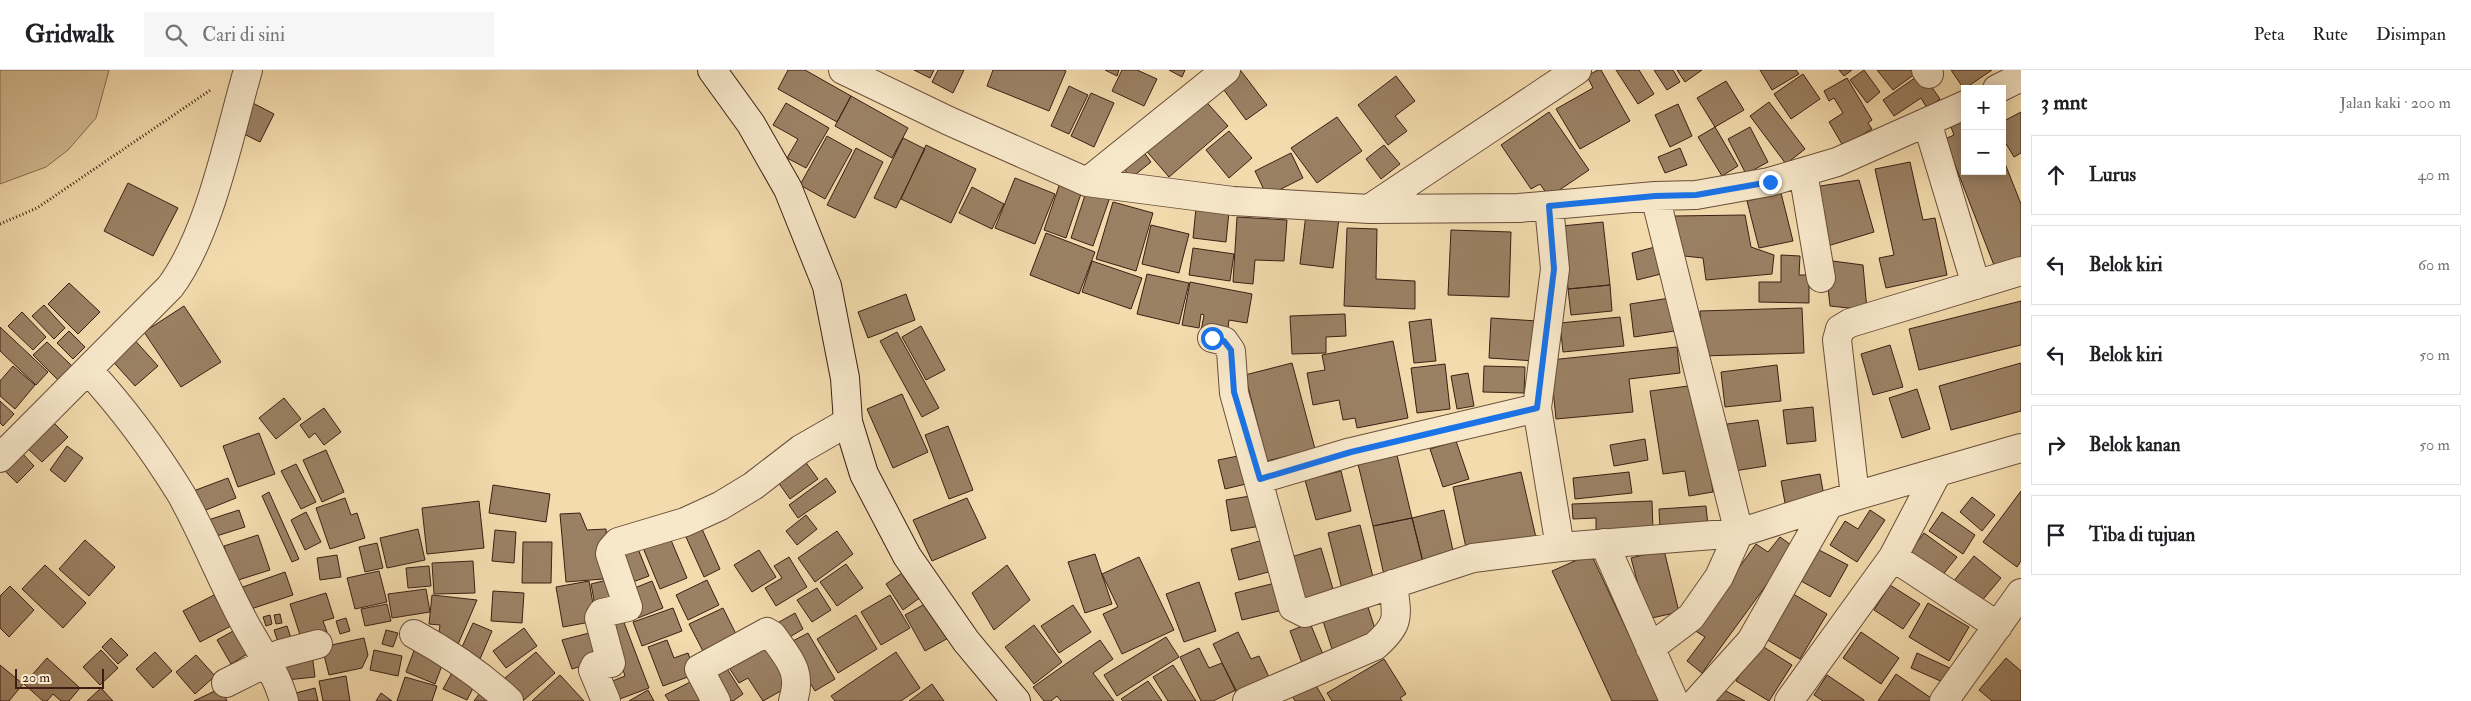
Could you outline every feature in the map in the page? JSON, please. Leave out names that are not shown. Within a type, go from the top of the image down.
[{"type":"street","points":[[0,458],[170,286],[184,267],[210,202],[248,70]]},
{"type":"street","points":[[712,70],[751,124],[788,189],[827,286],[845,378],[848,422],[864,474],[907,556],[966,641],[1016,701]]},
{"type":"street","points":[[843,70],[949,121],[1087,182],[1233,201],[1369,209],[1549,206],[1655,196],[1696,195],[1770,182],[1837,162],[1961,107]]},
{"type":"street","points":[[1087,182],[1226,70]]},
{"type":"street","points":[[1369,209],[1577,70]]},
{"type":"street","points":[[2005,85],[2021,77]]},
{"type":"street","points":[[1927,122],[1976,285]]},
{"type":"street","points":[[1803,172],[1821,278]]},
{"type":"street","points":[[1650,648],[1691,617],[1719,577],[1740,533],[1655,196]]},
{"type":"street","points":[[1549,206],[1554,269],[1537,408],[1560,547]]},
{"type":"street","points":[[1697,701],[1751,641],[1842,500],[1838,340],[1840,329],[1850,323],[2021,272]]},
{"type":"street","points":[[1212,338],[1224,341],[1231,350],[1234,392],[1260,479],[1294,607],[1298,611],[1305,613],[1473,558],[1560,547],[1740,533],[1842,500],[2021,448]]},
{"type":"street","points":[[88,370],[121,405],[180,494],[244,621],[268,662],[280,687],[284,701]]},
{"type":"street","points":[[1260,479],[1351,452],[1537,408]]},
{"type":"street","points":[[606,701],[593,670],[595,666],[611,663],[599,616],[602,613],[628,607],[610,554],[614,546],[626,539],[686,522],[720,506],[753,486],[802,449],[848,422]]},
{"type":"street","points":[[1789,701],[1893,557],[1937,472]]},
{"type":"street","points":[[1604,543],[1674,701]]},
{"type":"street","points":[[1893,557],[1998,626]]},
{"type":"street","points":[[1247,701],[1375,646],[1386,637],[1396,621],[1393,584]]},
{"type":"street","points":[[1944,701],[2021,593]]},
{"type":"street","points":[[716,701],[699,669],[767,632],[772,635],[795,671],[797,688],[793,701]]},
{"type":"street","points":[[414,634],[441,649],[488,682],[509,701]]},
{"type":"street","points":[[226,683],[280,654],[318,644]]},
{"type":"path","points":[[0,224],[37,208],[216,87]]},
{"type":"shaded area","points":[[0,70],[109,70],[96,118],[68,150],[46,167],[0,184]]},
{"type":"building","points":[[788,70],[805,70],[851,96],[837,122],[778,89]]},
{"type":"building","points":[[914,70],[934,70],[930,78]]},
{"type":"building","points":[[938,70],[964,70],[953,93],[932,82]]},
{"type":"building","points":[[993,70],[1066,71],[1049,111],[987,86]]},
{"type":"building","points":[[1105,70],[1119,70],[1117,76]]},
{"type":"building","points":[[1122,70],[1137,70],[1157,79],[1144,106],[1112,91]]},
{"type":"building","points":[[1169,70],[1185,70],[1182,77]]},
{"type":"building","points":[[1601,70],[1630,121],[1580,149],[1556,109],[1593,88],[1587,76]]},
{"type":"building","points":[[1616,70],[1639,70],[1654,94],[1638,104]]},
{"type":"building","points":[[1654,70],[1673,70],[1680,82],[1667,90]]},
{"type":"building","points":[[1677,70],[1702,70],[1685,82]]},
{"type":"building","points":[[1760,70],[1796,70],[1799,74],[1772,90]]},
{"type":"building","points":[[1839,70],[1852,70],[1844,76]]},
{"type":"building","points":[[1864,70],[1880,92],[1867,103],[1850,80]]},
{"type":"building","points":[[1877,70],[1918,70],[1919,71],[1893,90]]},
{"type":"building","points":[[1951,70],[1992,70],[1970,85],[1961,85]]},
{"type":"building","points":[[1241,71],[1267,105],[1246,120],[1221,86]]},
{"type":"building","points":[[1922,73],[1940,99],[1927,108],[1921,98],[1894,116],[1883,100]]},
{"type":"building","points":[[1803,74],[1820,99],[1791,119],[1774,94]]},
{"type":"building","points":[[1396,76],[1415,101],[1395,116],[1407,131],[1388,145],[1358,105]]},
{"type":"building","points":[[1847,78],[1872,120],[1868,123],[1872,129],[1843,146],[1829,122],[1843,113],[1834,98],[1829,101],[1824,91]]},
{"type":"building","points":[[1726,81],[1744,110],[1715,127],[1697,98]]},
{"type":"building","points":[[1069,86],[1088,95],[1069,134],[1051,126]]},
{"type":"building","points":[[1091,93],[1114,103],[1094,147],[1071,136]]},
{"type":"building","points":[[851,96],[908,128],[892,158],[835,126]]},
{"type":"building","points":[[1201,96],[1228,126],[1169,177],[1143,147]]},
{"type":"building","points":[[247,100],[274,114],[260,142],[232,128]]},
{"type":"building","points":[[1769,102],[1805,149],[1786,164],[1750,116]]},
{"type":"building","points":[[786,103],[829,128],[806,168],[787,158],[798,139],[773,125]]},
{"type":"building","points":[[1678,104],[1692,136],[1670,147],[1655,115]]},
{"type":"building","points":[[1549,112],[1589,170],[1549,197],[1540,184],[1531,189],[1501,145]]},
{"type":"building","points":[[2021,112],[2021,153],[2014,157],[2006,144],[2006,120]]},
{"type":"building","points":[[1961,114],[1961,175],[2006,175],[2006,166],[2021,204],[2021,264],[1997,273],[1945,139],[1954,135],[1948,119]]},
{"type":"building","points":[[1337,117],[1362,151],[1317,183],[1291,148]]},
{"type":"building","points":[[1715,127],[1738,166],[1722,176],[1698,137]]},
{"type":"building","points":[[1750,127],[1768,162],[1746,174],[1728,139]]},
{"type":"building","points":[[1229,131],[1252,158],[1229,178],[1206,150]]},
{"type":"building","points":[[827,136],[852,150],[825,199],[800,185]]},
{"type":"building","points":[[903,138],[925,149],[896,208],[874,198]]},
{"type":"building","points":[[926,145],[976,169],[951,223],[901,199]]},
{"type":"building","points":[[1384,145],[1400,164],[1381,179],[1366,159]]},
{"type":"building","points":[[1140,147],[1151,162],[1131,178],[1119,162]]},
{"type":"building","points":[[856,148],[883,162],[855,218],[827,205]]},
{"type":"building","points":[[1680,148],[1687,165],[1665,173],[1658,157]]},
{"type":"building","points":[[1291,153],[1303,178],[1267,196],[1255,171]]},
{"type":"building","points":[[1910,162],[1923,220],[1935,218],[1947,275],[1886,288],[1879,258],[1894,255],[1875,169]]},
{"type":"building","points":[[1015,178],[1055,194],[1035,244],[995,228]]},
{"type":"building","points":[[1061,180],[1083,188],[1066,238],[1044,230]]},
{"type":"building","points":[[1859,180],[1874,232],[1821,248],[1814,187]]},
{"type":"building","points":[[128,183],[178,208],[153,256],[104,231]]},
{"type":"building","points":[[972,187],[1004,204],[992,229],[959,213]]},
{"type":"building","points":[[1087,189],[1110,197],[1093,246],[1071,238]]},
{"type":"building","points":[[1781,193],[1793,241],[1759,248],[1747,201]]},
{"type":"building","points":[[1113,202],[1153,213],[1136,271],[1096,259]]},
{"type":"building","points":[[1196,208],[1229,212],[1226,242],[1193,238]]},
{"type":"building","points":[[1306,214],[1339,218],[1333,268],[1300,264]]},
{"type":"building","points":[[1745,215],[1751,247],[1774,255],[1772,274],[1706,280],[1703,258],[1684,256],[1674,216]]},
{"type":"building","points":[[1237,217],[1287,220],[1284,261],[1255,260],[1253,284],[1233,282]]},
{"type":"building","points":[[1603,222],[1610,285],[1568,289],[1562,226]]},
{"type":"building","points":[[1151,225],[1189,234],[1179,273],[1142,264]]},
{"type":"building","points":[[1347,228],[1377,229],[1376,279],[1415,281],[1415,309],[1344,306]]},
{"type":"building","points":[[1451,230],[1511,232],[1509,297],[1448,295]]},
{"type":"building","points":[[1046,233],[1095,252],[1079,294],[1030,275]]},
{"type":"building","points":[[1655,247],[1661,274],[1637,280],[1632,253]]},
{"type":"building","points":[[1193,248],[1234,254],[1230,281],[1189,275]]},
{"type":"building","points":[[1781,255],[1800,256],[1799,275],[1809,275],[1809,303],[1759,302],[1759,282],[1781,282]]},
{"type":"building","points":[[1825,260],[1863,265],[1867,310],[1830,306]]},
{"type":"building","points":[[1092,261],[1142,278],[1131,309],[1082,292]]},
{"type":"building","points":[[1147,274],[1189,283],[1179,324],[1137,314]]},
{"type":"building","points":[[1190,282],[1252,294],[1247,323],[1229,320],[1227,336],[1201,331],[1204,315],[1201,314],[1199,328],[1182,325]]},
{"type":"building","points":[[69,283],[100,312],[78,334],[48,304]]},
{"type":"building","points":[[1610,285],[1612,311],[1571,315],[1568,289]]},
{"type":"building","points":[[906,294],[915,320],[868,338],[858,312]]},
{"type":"building","points":[[1670,298],[1675,331],[1634,337],[1630,304]]},
{"type":"building","points":[[2021,301],[2021,345],[1919,370],[1909,329]]},
{"type":"building","points":[[44,305],[65,328],[54,339],[32,316]]},
{"type":"building","points":[[184,306],[221,362],[181,387],[144,332]]},
{"type":"building","points":[[1802,308],[1804,353],[1702,356],[1700,311]]},
{"type":"building","points":[[22,312],[46,337],[33,350],[8,326]]},
{"type":"building","points":[[1345,314],[1346,336],[1326,337],[1326,353],[1292,354],[1290,316]]},
{"type":"building","points":[[1620,317],[1624,346],[1563,352],[1560,323]]},
{"type":"building","points":[[1491,318],[1537,321],[1535,361],[1489,358]]},
{"type":"building","points":[[1431,319],[1436,361],[1414,363],[1409,322]]},
{"type":"building","points":[[921,326],[945,370],[926,380],[902,337]]},
{"type":"building","points":[[0,327],[48,372],[36,385],[0,351]]},
{"type":"building","points":[[69,331],[85,347],[73,359],[57,343]]},
{"type":"building","points":[[897,332],[939,408],[922,417],[880,341]]},
{"type":"building","points":[[131,336],[158,366],[135,386],[108,356]]},
{"type":"building","points":[[1393,341],[1408,418],[1357,428],[1355,418],[1343,420],[1339,400],[1313,405],[1307,373],[1325,370],[1322,355]]},
{"type":"building","points":[[47,342],[72,366],[58,380],[33,355]]},
{"type":"building","points":[[1890,345],[1903,387],[1873,395],[1861,354]]},
{"type":"building","points":[[1677,347],[1680,373],[1629,379],[1633,412],[1556,419],[1550,360]]},
{"type":"building","points":[[1292,363],[1315,449],[1267,461],[1245,375]]},
{"type":"building","points":[[2021,363],[2021,411],[1951,430],[1939,386]]},
{"type":"building","points":[[1445,364],[1450,409],[1417,413],[1411,368]]},
{"type":"building","points":[[1777,365],[1781,401],[1725,407],[1721,372]]},
{"type":"building","points":[[13,366],[35,385],[15,409],[0,396],[0,381]]},
{"type":"building","points":[[1484,366],[1525,367],[1524,393],[1483,392]]},
{"type":"building","points":[[1468,373],[1474,406],[1457,409],[1451,376]]},
{"type":"building","points":[[1696,385],[1713,492],[1689,496],[1685,471],[1663,474],[1650,391]]},
{"type":"building","points":[[1917,389],[1930,429],[1902,438],[1889,398]]},
{"type":"building","points":[[902,394],[928,452],[893,468],[867,409]]},
{"type":"building","points":[[284,398],[301,419],[276,439],[259,418]]},
{"type":"building","points":[[0,401],[14,414],[3,426],[0,423]]},
{"type":"building","points":[[1813,407],[1816,441],[1787,444],[1783,410]]},
{"type":"building","points":[[324,408],[341,432],[324,445],[315,433],[309,438],[300,425]]},
{"type":"building","points":[[1758,420],[1766,466],[1734,471],[1727,424]]},
{"type":"building","points":[[53,422],[68,437],[42,462],[27,448]]},
{"type":"building","points":[[948,426],[973,490],[949,499],[925,435]]},
{"type":"building","points":[[259,433],[275,474],[238,487],[223,446]]},
{"type":"building","points":[[1645,439],[1648,460],[1614,466],[1610,445]]},
{"type":"building","points":[[1456,441],[1469,479],[1443,487],[1430,449]]},
{"type":"building","points":[[67,446],[83,458],[65,482],[50,470]]},
{"type":"building","points":[[326,450],[344,492],[322,502],[303,460]]},
{"type":"building","points":[[1396,451],[1412,518],[1373,526],[1357,460]]},
{"type":"building","points":[[22,453],[34,466],[17,483],[4,470]]},
{"type":"building","points":[[1243,455],[1250,483],[1225,489],[1218,460]]},
{"type":"building","points":[[801,456],[818,479],[790,499],[773,475]]},
{"type":"building","points":[[296,464],[316,502],[301,509],[281,471]]},
{"type":"building","points":[[1341,471],[1351,511],[1316,520],[1305,480]]},
{"type":"building","points":[[1521,472],[1537,542],[1468,557],[1453,487]]},
{"type":"building","points":[[1629,472],[1632,493],[1575,499],[1573,478]]},
{"type":"building","points":[[1820,474],[1824,496],[1785,503],[1781,481]]},
{"type":"building","points":[[228,478],[236,498],[196,514],[188,493]]},
{"type":"building","points":[[826,478],[836,492],[798,518],[789,505]]},
{"type":"building","points":[[493,485],[550,494],[546,522],[489,513]]},
{"type":"building","points":[[2021,491],[2021,561],[2017,567],[1983,542]]},
{"type":"building","points":[[269,492],[299,559],[292,562],[262,496]]},
{"type":"building","points":[[1256,495],[1261,526],[1231,531],[1226,500]]},
{"type":"building","points":[[1972,497],[1995,515],[1982,531],[1960,512]]},
{"type":"building","points":[[345,498],[351,515],[357,513],[365,538],[330,549],[316,508]]},
{"type":"building","points":[[967,498],[986,538],[932,561],[913,520]]},
{"type":"building","points":[[479,501],[484,548],[427,554],[422,508]]},
{"type":"building","points":[[1652,501],[1653,531],[1596,534],[1596,518],[1573,519],[1572,504]]},
{"type":"building","points":[[1706,506],[1708,526],[1660,529],[1659,509]]},
{"type":"building","points":[[239,510],[245,527],[207,539],[202,522]]},
{"type":"building","points":[[1444,510],[1454,555],[1423,562],[1412,518]]},
{"type":"building","points":[[1870,510],[1885,520],[1857,562],[1830,545],[1845,521],[1858,529]]},
{"type":"building","points":[[306,512],[321,542],[305,550],[291,520]]},
{"type":"building","points":[[1942,512],[1975,535],[1963,554],[1929,531]]},
{"type":"building","points":[[580,513],[587,530],[606,529],[608,557],[601,558],[603,579],[566,582],[560,514]]},
{"type":"building","points":[[806,515],[817,529],[797,545],[786,531]]},
{"type":"building","points":[[1412,518],[1424,566],[1384,575],[1373,526]]},
{"type":"building","points":[[1360,525],[1375,585],[1343,593],[1328,533]]},
{"type":"building","points":[[418,529],[425,560],[387,568],[380,538]]},
{"type":"building","points":[[702,529],[720,569],[704,577],[686,537]]},
{"type":"building","points":[[495,530],[516,532],[514,563],[492,561]]},
{"type":"building","points":[[837,531],[853,554],[815,582],[798,558]]},
{"type":"building","points":[[668,533],[687,578],[660,589],[641,543]]},
{"type":"building","points":[[1924,533],[1957,557],[1941,577],[1909,553]]},
{"type":"building","points":[[258,535],[270,570],[235,581],[224,546]]},
{"type":"building","points":[[1780,537],[1794,547],[1702,673],[1687,661],[1705,637],[1694,630],[1756,544],[1768,552]]},
{"type":"building","points":[[85,540],[115,567],[89,596],[59,569]]},
{"type":"building","points":[[1263,540],[1272,571],[1239,580],[1231,549]]},
{"type":"building","points":[[523,542],[552,542],[551,583],[522,583]]},
{"type":"building","points":[[377,543],[383,568],[365,572],[359,547]]},
{"type":"building","points":[[636,544],[649,576],[630,583],[618,551]]},
{"type":"building","points":[[1321,548],[1335,596],[1306,605],[1291,557]]},
{"type":"building","points":[[759,550],[776,577],[752,592],[734,565]]},
{"type":"building","points":[[1664,550],[1679,612],[1647,619],[1631,558]]},
{"type":"building","points":[[1819,550],[1848,565],[1830,597],[1801,581]]},
{"type":"building","points":[[1095,554],[1112,604],[1085,613],[1068,562]]},
{"type":"building","points":[[1591,554],[1660,701],[1612,701],[1552,571]]},
{"type":"building","points":[[337,555],[341,577],[320,580],[317,558]]},
{"type":"building","points":[[1974,556],[2001,578],[1980,603],[1953,582]]},
{"type":"building","points":[[789,557],[807,587],[776,606],[765,588],[782,578],[774,566]]},
{"type":"building","points":[[1139,557],[1174,630],[1122,654],[1103,614],[1118,607],[1102,574]]},
{"type":"building","points":[[473,561],[475,593],[434,594],[432,563]]},
{"type":"building","points":[[846,564],[863,588],[837,606],[820,582]]},
{"type":"building","points":[[45,565],[86,603],[63,628],[22,589]]},
{"type":"building","points":[[1007,565],[1030,600],[994,630],[972,593]]},
{"type":"building","points":[[429,566],[431,586],[408,588],[406,568]]},
{"type":"building","points":[[908,569],[925,594],[903,610],[886,584]]},
{"type":"building","points":[[379,571],[387,602],[355,609],[347,578]]},
{"type":"building","points":[[285,572],[293,595],[248,610],[240,588]]},
{"type":"building","points":[[607,580],[612,608],[596,611],[591,584]]},
{"type":"building","points":[[707,580],[719,605],[688,620],[676,595]]},
{"type":"building","points":[[589,581],[596,621],[563,627],[556,587]]},
{"type":"building","points":[[652,581],[663,608],[638,618],[627,591]]},
{"type":"building","points":[[1199,582],[1216,631],[1184,642],[1166,594]]},
{"type":"building","points":[[1275,583],[1283,610],[1242,620],[1235,593]]},
{"type":"building","points":[[1890,585],[1920,604],[1903,629],[1874,610]]},
{"type":"building","points":[[10,586],[34,610],[9,637],[0,628],[0,596]]},
{"type":"building","points":[[817,588],[831,610],[812,622],[797,600]]},
{"type":"building","points":[[426,589],[430,612],[392,618],[388,594]]},
{"type":"building","points":[[493,591],[524,593],[522,623],[491,621]]},
{"type":"building","points":[[1790,592],[1827,614],[1800,659],[1764,638]]},
{"type":"building","points":[[326,593],[334,618],[323,621],[327,632],[302,641],[290,604]]},
{"type":"building","points":[[214,595],[231,626],[200,642],[183,611]]},
{"type":"building","points":[[432,595],[477,600],[456,649],[438,641],[440,625],[429,624]]},
{"type":"building","points":[[890,595],[910,628],[881,645],[861,612]]},
{"type":"building","points":[[932,600],[952,636],[925,651],[905,615]]},
{"type":"building","points":[[1928,603],[1969,627],[1949,661],[1909,637]]},
{"type":"building","points":[[387,604],[391,621],[365,626],[361,609]]},
{"type":"building","points":[[1367,604],[1378,638],[1333,652],[1322,618]]},
{"type":"building","points":[[1073,605],[1091,632],[1059,653],[1041,626]]},
{"type":"building","points":[[673,608],[682,631],[642,646],[633,622]]},
{"type":"building","points":[[723,608],[739,640],[706,657],[689,624]]},
{"type":"building","points":[[795,613],[803,629],[783,641],[774,625]]},
{"type":"building","points":[[280,614],[282,623],[276,624],[274,615]]},
{"type":"building","points":[[270,615],[272,624],[266,626],[263,617]]},
{"type":"building","points":[[856,615],[877,649],[838,673],[817,639]]},
{"type":"building","points":[[346,618],[350,631],[340,634],[336,621]]},
{"type":"building","points":[[623,620],[649,688],[617,700],[610,682],[625,676],[608,625]]},
{"type":"building","points":[[473,623],[492,631],[477,666],[457,658]]},
{"type":"building","points":[[1310,623],[1324,657],[1303,666],[1290,631]]},
{"type":"building","points":[[1034,625],[1062,662],[1034,684],[1005,647]]},
{"type":"building","points":[[287,626],[293,644],[280,648],[274,630]]},
{"type":"building","points":[[524,628],[537,646],[506,668],[493,651]]},
{"type":"building","points":[[386,630],[398,633],[393,647],[382,644]]},
{"type":"building","points":[[233,631],[247,654],[231,664],[217,640]]},
{"type":"building","points":[[593,632],[600,660],[572,669],[562,640]]},
{"type":"building","points":[[1238,632],[1251,659],[1259,656],[1270,679],[1237,694],[1213,644]]},
{"type":"building","points":[[1861,632],[1899,658],[1881,684],[1843,658]]},
{"type":"building","points":[[808,633],[835,679],[815,691],[787,644]]},
{"type":"building","points":[[765,637],[795,683],[763,701],[748,678],[739,683],[726,663]]},
{"type":"building","points":[[1166,637],[1179,657],[1117,696],[1104,675]]},
{"type":"building","points":[[111,638],[128,655],[118,664],[102,647]]},
{"type":"building","points":[[364,638],[368,655],[362,668],[329,675],[322,647]]},
{"type":"building","points":[[667,640],[674,658],[688,653],[696,674],[663,686],[648,647]]},
{"type":"building","points":[[1100,640],[1113,659],[1093,673],[1114,701],[1061,701],[1057,696],[1051,701],[1044,701],[1033,687]]},
{"type":"building","points":[[1759,644],[1792,665],[1769,701],[1736,681]]},
{"type":"building","points":[[415,648],[444,660],[435,684],[406,672]]},
{"type":"building","points":[[1199,648],[1209,668],[1222,663],[1236,690],[1213,701],[1201,701],[1180,657]]},
{"type":"building","points":[[101,650],[118,668],[100,685],[83,667]]},
{"type":"building","points":[[374,650],[402,656],[398,676],[370,670]]},
{"type":"building","points":[[155,652],[172,671],[153,688],[136,669]]},
{"type":"building","points":[[536,652],[555,673],[524,700],[505,678]]},
{"type":"building","points":[[896,652],[920,688],[901,701],[835,701],[831,696]]},
{"type":"building","points":[[1917,653],[1952,669],[1945,683],[1911,668]]},
{"type":"building","points":[[312,654],[315,677],[286,680],[282,658]]},
{"type":"building","points":[[196,655],[215,676],[195,694],[176,672]]},
{"type":"building","points":[[47,658],[80,688],[69,701],[61,701],[53,694],[47,701],[43,701],[24,684]]},
{"type":"building","points":[[2006,658],[2021,671],[2021,701],[1992,701],[1979,690]]},
{"type":"building","points":[[1384,659],[1406,694],[1400,698],[1402,701],[1332,701],[1327,693]]},
{"type":"building","points":[[724,664],[743,694],[733,701],[723,701],[706,675]]},
{"type":"building","points":[[0,665],[23,684],[9,701],[0,701]]},
{"type":"building","points":[[1173,665],[1196,701],[1168,701],[1153,677]]},
{"type":"building","points":[[454,669],[477,680],[467,700],[443,689]]},
{"type":"building","points":[[1896,674],[1934,700],[1878,701]]},
{"type":"building","points":[[560,675],[584,701],[532,701]]},
{"type":"building","points":[[1827,675],[1864,701],[1823,701],[1814,695]]},
{"type":"building","points":[[346,676],[350,701],[323,701],[319,681]]},
{"type":"building","points":[[405,677],[437,686],[432,701],[397,701]]},
{"type":"building","points":[[696,679],[706,701],[669,701],[665,695]]},
{"type":"building","points":[[1148,681],[1162,701],[1123,701],[1121,699]]},
{"type":"building","points":[[1314,682],[1325,701],[1295,701],[1291,694]]},
{"type":"building","points":[[932,684],[944,701],[909,701]]},
{"type":"building","points":[[101,688],[113,701],[87,701]]},
{"type":"building","points":[[221,688],[227,701],[194,701]]},
{"type":"building","points":[[315,688],[318,701],[289,701],[288,695]]},
{"type":"building","points":[[1722,689],[1745,701],[1716,701]]},
{"type":"building","points":[[648,690],[654,701],[629,701]]},
{"type":"building","points":[[381,693],[392,701],[376,701]]},
{"type":"building","points":[[480,693],[491,701],[474,701]]},
{"type":"route","points":[[1212,338],[1224,341],[1231,350],[1234,392],[1260,479],[1351,452],[1413,438],[1461,424],[1537,408],[1554,269],[1549,206],[1655,196],[1696,195],[1770,182]]}]
